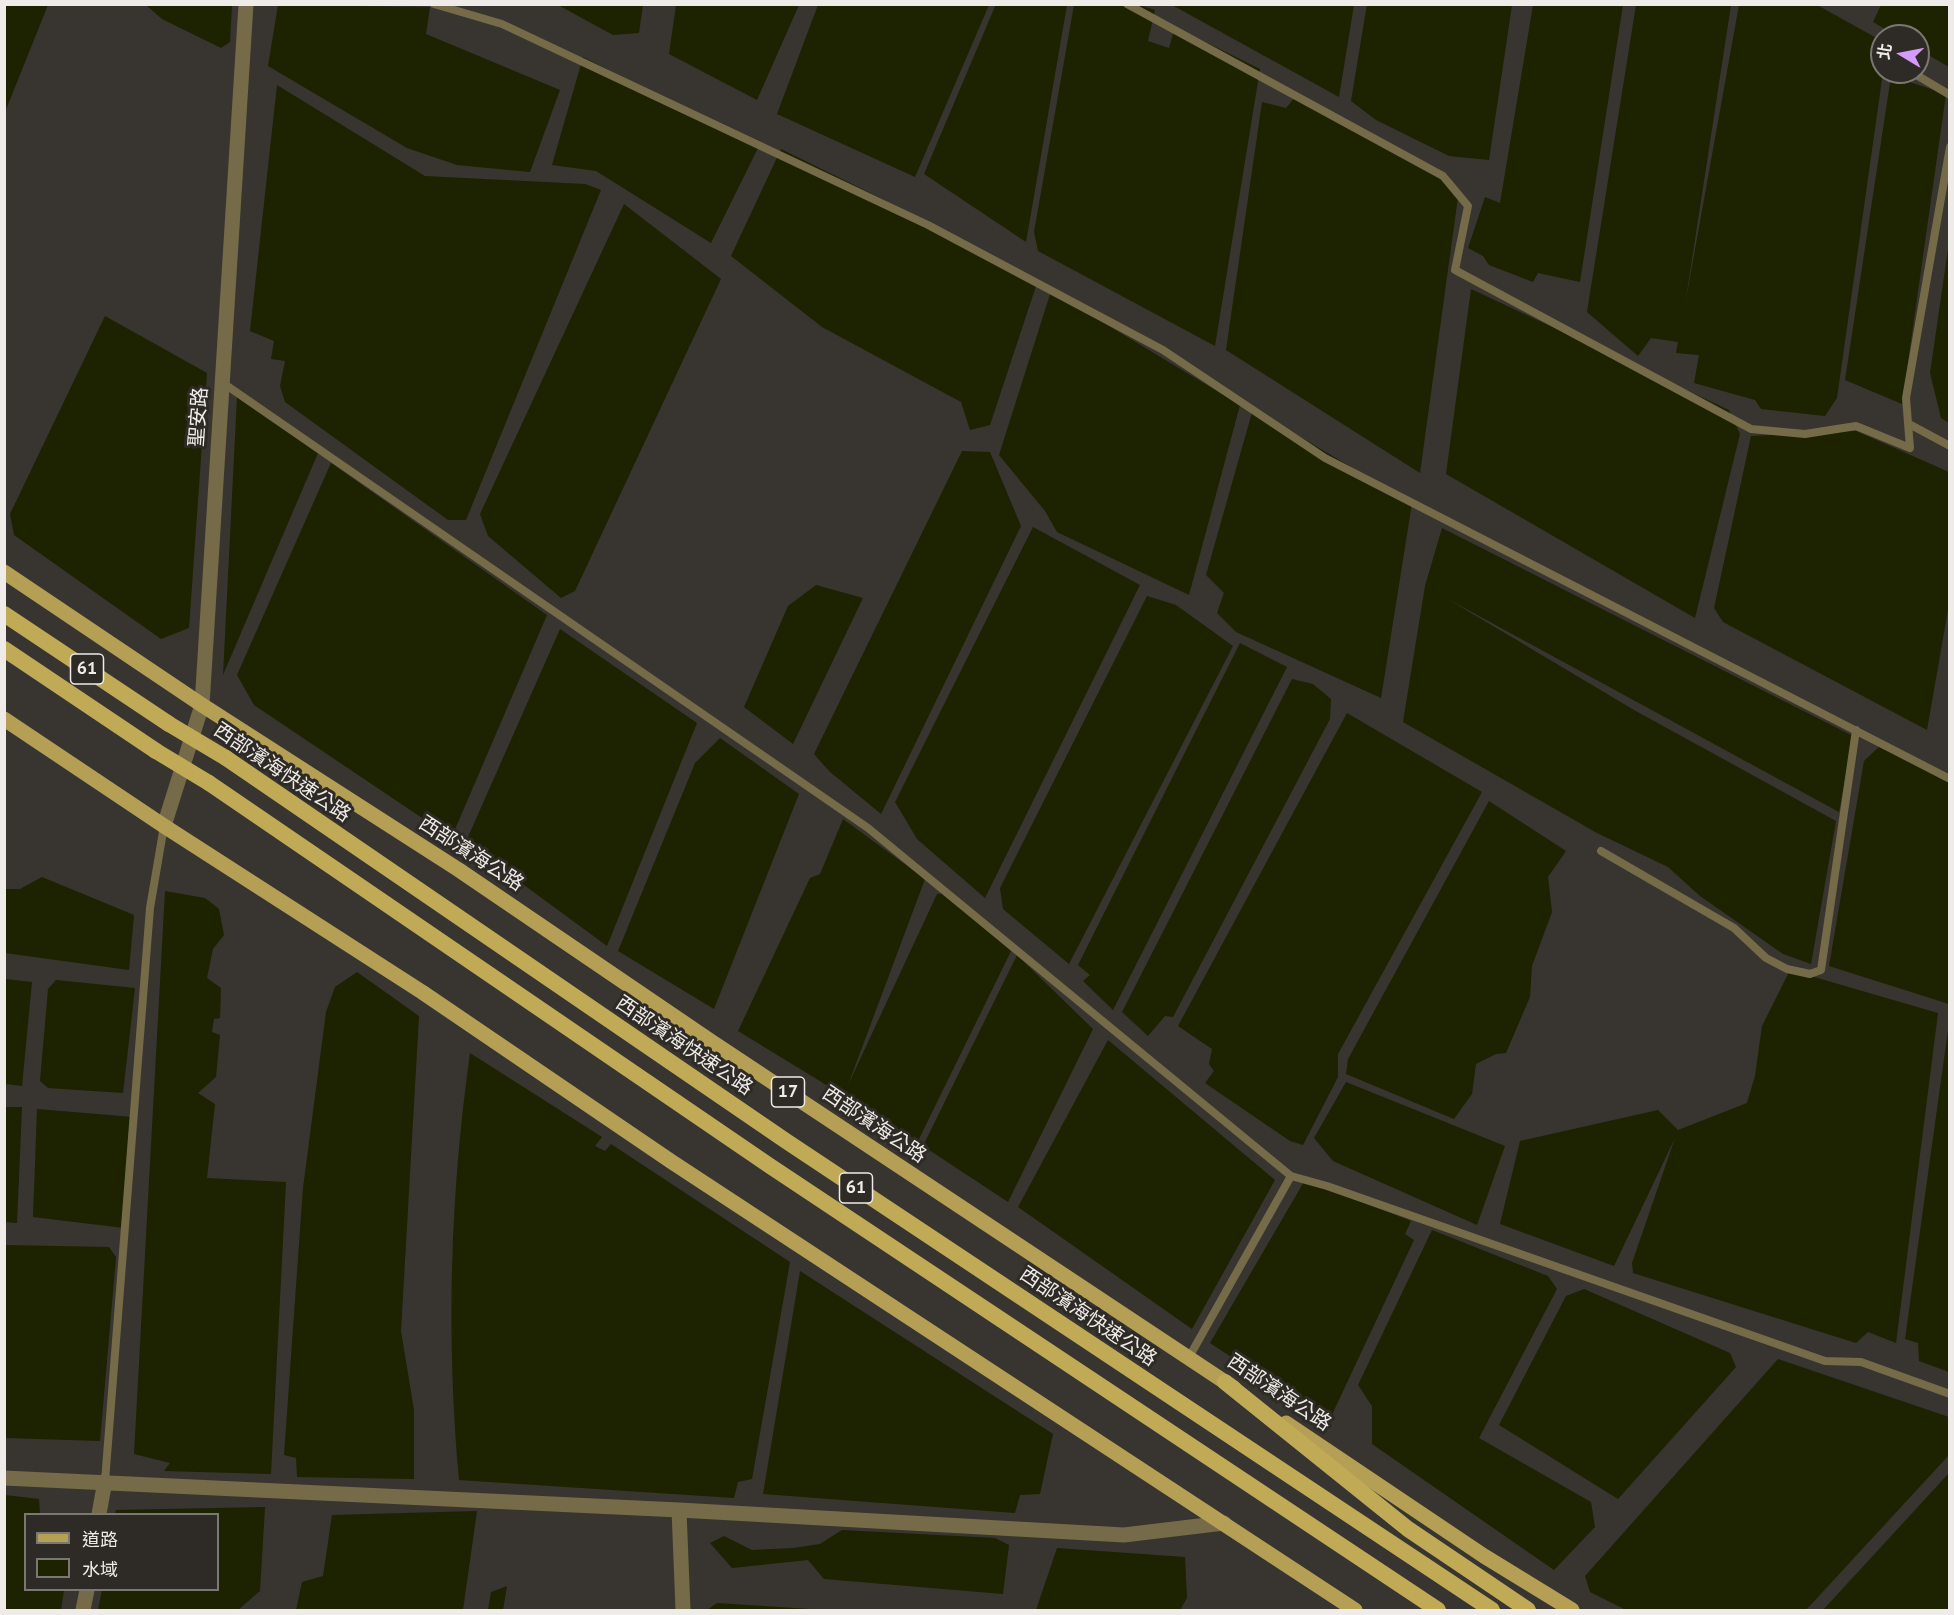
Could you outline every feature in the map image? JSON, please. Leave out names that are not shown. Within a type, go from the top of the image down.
[{"type":"highway","name":"西部濱海快速公路","points":[[4,614],[169,724],[226,758],[786,1141],[1492,1611]]},
{"type":"highway","name":"61","points":[[4,649],[156,751],[209,783],[770,1166],[1437,1611]]},
{"type":"highway","points":[[1226,1382],[1408,1529],[1528,1611]]},
{"type":"main road","name":"西部濱海公路","points":[[4,572],[202,705],[459,870],[712,1042],[1188,1359],[1226,1382],[1484,1556],[1572,1611]]},
{"type":"main road","points":[[4,719],[164,826],[422,992],[672,1162],[1355,1611]]},
{"type":"street","name":"聖安路","points":[[164,826],[202,705],[246,4]]},
{"type":"street","points":[[4,1478],[679,1510],[1124,1535],[1224,1524]]},
{"type":"street","points":[[99,1513],[105,1481]]},
{"type":"street","points":[[679,1510],[683,1611]]},
{"type":"street","points":[[83,1611],[87,1591]]},
{"type":"lane","points":[[434,4],[502,24],[928,225],[1163,350],[1324,458],[1950,779]]},
{"type":"lane","points":[[1127,4],[1443,176],[1468,206],[1455,270],[1751,429],[1806,434],[1856,426],[1911,448],[1906,398],[1950,147]]},
{"type":"lane","points":[[1930,83],[1950,95]]},
{"type":"lane","points":[[222,382],[868,828],[1291,1176],[1338,1190],[1825,1361],[1861,1362],[1950,1394]]},
{"type":"lane","points":[[1908,424],[1950,446]]},
{"type":"lane","points":[[1601,851],[1734,928],[1766,958],[1787,969],[1810,974],[1821,970],[1857,730]]},
{"type":"lane","points":[[105,1481],[150,908],[164,826]]},
{"type":"lane","points":[[1188,1359],[1291,1176]]},
{"type":"water","points":[[996,4],[1067,5],[1026,242],[924,174]]},
{"type":"water","points":[[1367,4],[1512,5],[1489,160],[1449,156],[1376,120],[1351,101]]},
{"type":"water","points":[[4,5],[48,5],[5,112]]},
{"type":"water","points":[[146,5],[232,5],[230,42],[221,48],[162,19]]},
{"type":"water","points":[[278,5],[430,7],[426,34],[560,90],[530,172],[457,165],[407,148],[268,66]]},
{"type":"water","points":[[558,5],[643,5],[639,33],[613,35]]},
{"type":"water","points":[[676,5],[799,5],[757,100],[669,54]]},
{"type":"water","points":[[818,5],[989,5],[915,177],[777,114]]},
{"type":"water","points":[[1074,5],[1140,5],[1155,10],[1148,41],[1169,48],[1175,27],[1260,69],[1215,346],[1038,251],[1034,232]]},
{"type":"water","points":[[1172,5],[1354,5],[1339,97]]},
{"type":"water","points":[[1533,5],[1623,5],[1580,282],[1538,273],[1533,282],[1489,265],[1483,256],[1468,248],[1485,197],[1500,203]]},
{"type":"water","points":[[1636,5],[1731,5],[1685,305],[1739,5],[1817,5],[1870,34],[1870,84],[1881,84],[1837,398],[1825,416],[1761,409],[1755,400],[1694,383],[1699,355],[1676,353],[1678,342],[1651,338],[1638,356],[1587,312]]},
{"type":"water","points":[[1881,5],[1949,5],[1949,67],[1930,56],[1930,24],[1876,24],[1873,22]]},
{"type":"water","points":[[583,57],[759,146],[711,243],[596,171],[552,165]]},
{"type":"water","points":[[1890,84],[1915,84],[1946,94],[1902,404],[1845,380]]},
{"type":"water","points":[[277,85],[425,176],[585,184],[601,190],[466,520],[448,520],[285,402],[280,386],[285,361],[271,359],[274,341],[250,331]]},
{"type":"water","points":[[1296,96],[1448,175],[1458,197],[1420,473],[1226,350],[1262,102],[1286,108]]},
{"type":"water","points":[[781,149],[919,217],[1036,286],[990,425],[970,430],[961,402],[822,327],[731,256]]},
{"type":"water","points":[[624,204],[721,279],[575,591],[561,598],[488,536],[480,514]]},
{"type":"water","points":[[1949,242],[1950,423],[1941,418],[1930,373]]},
{"type":"water","points":[[1471,289],[1729,410],[1740,434],[1695,618],[1446,474]]},
{"type":"water","points":[[1051,291],[1240,405],[1189,595],[1057,532],[1045,511],[999,455]]},
{"type":"water","points":[[105,316],[207,373],[189,628],[161,639],[14,535],[10,514]]},
{"type":"water","points":[[237,397],[318,453],[223,675]]},
{"type":"water","points":[[1253,409],[1412,503],[1381,698],[1236,632],[1217,613],[1224,593],[1206,575]]},
{"type":"water","points":[[1856,431],[1949,472],[1949,604],[1927,730],[1723,622],[1714,608],[1751,436]]},
{"type":"water","points":[[962,451],[990,452],[1021,526],[881,814],[829,771],[814,754]]},
{"type":"water","points":[[331,463],[547,615],[453,834],[443,832],[254,705],[237,675]]},
{"type":"water","points":[[1033,527],[1140,585],[985,898],[917,839],[895,802]]},
{"type":"water","points":[[1442,528],[1853,736],[1839,812],[1446,598],[1634,710],[1836,821],[1811,964],[1783,954],[1700,896],[1668,867],[1597,833],[1403,722],[1425,586]]},
{"type":"water","points":[[816,585],[863,598],[793,744],[744,707],[788,606]]},
{"type":"water","points":[[1147,596],[1176,605],[1233,646],[1069,964],[1003,909],[1000,888]]},
{"type":"water","points":[[560,629],[697,723],[607,946],[475,849],[464,846]]},
{"type":"water","points":[[1240,643],[1287,667],[1113,1010],[1083,981],[1090,975],[1078,965]]},
{"type":"water","points":[[1292,679],[1313,684],[1331,699],[1330,719],[1173,1017],[1165,1016],[1148,1036],[1122,1012]]},
{"type":"water","points":[[1347,713],[1482,792],[1338,1054],[1338,1077],[1303,1145],[1290,1141],[1205,1083],[1214,1071],[1209,1064],[1212,1049],[1178,1026]]},
{"type":"water","points":[[720,738],[799,794],[714,1009],[618,951],[695,763]]},
{"type":"water","points":[[1882,744],[1949,777],[1949,1004],[1829,966],[1864,761]]},
{"type":"water","points":[[1489,801],[1566,851],[1548,877],[1552,912],[1532,966],[1530,997],[1506,1053],[1496,1054],[1476,1064],[1472,1094],[1454,1119],[1346,1074],[1348,1059]]},
{"type":"water","points":[[843,819],[925,879],[848,1085],[937,894],[946,893],[1011,951],[918,1141],[738,1031],[810,878],[820,874]]},
{"type":"water","points":[[42,877],[134,915],[129,970],[5,953],[5,889],[20,889]]},
{"type":"water","points":[[165,891],[205,898],[219,909],[224,935],[213,949],[207,978],[221,988],[220,1018],[214,1019],[212,1032],[220,1035],[216,1077],[198,1093],[215,1104],[207,1178],[286,1182],[271,1474],[164,1471],[170,1463],[134,1454]]},
{"type":"water","points":[[1017,955],[1093,1029],[1008,1202],[923,1146]]},
{"type":"water","points":[[1790,970],[1938,1013],[1896,1343],[1868,1332],[1856,1343],[1633,1273],[1632,1263],[1675,1138],[1614,1266],[1500,1224],[1520,1141],[1658,1110],[1678,1130],[1747,1103],[1755,1076],[1762,1026]]},
{"type":"water","points":[[357,972],[419,1016],[401,1331],[414,1410],[414,1479],[297,1477],[296,1458],[284,1455],[303,1188],[326,1012],[335,987]]},
{"type":"water","points":[[5,979],[32,982],[22,1086],[5,1084]]},
{"type":"water","points":[[56,980],[135,988],[123,1093],[48,1088],[40,1081],[48,989]]},
{"type":"water","points":[[1949,1023],[1949,1372],[1919,1361],[1918,1343],[1905,1339]]},
{"type":"water","points":[[1108,1040],[1275,1180],[1192,1329],[1018,1207]]},
{"type":"water","points":[[470,1053],[602,1137],[595,1146],[605,1151],[611,1144],[790,1262],[752,1479],[738,1482],[734,1498],[459,1480],[452,1373],[452,1266],[458,1160]]},
{"type":"water","points":[[1346,1082],[1505,1146],[1477,1225],[1333,1161],[1314,1138]]},
{"type":"water","points":[[5,1107],[22,1107],[17,1223],[5,1222]]},
{"type":"water","points":[[37,1109],[133,1117],[124,1228],[33,1217]]},
{"type":"water","points":[[1305,1180],[1411,1221],[1405,1234],[1414,1240],[1329,1421],[1210,1343]]},
{"type":"water","points":[[1432,1230],[1548,1276],[1557,1289],[1479,1438],[1591,1502],[1595,1527],[1554,1570],[1372,1444],[1372,1406],[1358,1385]]},
{"type":"water","points":[[5,1245],[109,1247],[116,1257],[100,1441],[5,1438]]},
{"type":"water","points":[[800,1271],[1053,1434],[1040,1494],[1020,1495],[1015,1513],[763,1494]]},
{"type":"water","points":[[1584,1289],[1730,1353],[1736,1367],[1618,1499],[1499,1425],[1566,1296]]},
{"type":"water","points":[[1778,1359],[1949,1417],[1949,1455],[1806,1610],[1626,1610],[1590,1592],[1585,1576]]},
{"type":"water","points":[[1949,1473],[1949,1610],[1823,1610]]},
{"type":"water","points":[[5,1495],[39,1499],[40,1513],[24,1513],[24,1591],[64,1591],[61,1610],[5,1610]]},
{"type":"water","points":[[265,1507],[260,1591],[238,1610],[98,1610],[102,1591],[219,1591],[219,1513],[115,1513],[116,1510]]},
{"type":"water","points":[[477,1511],[463,1610],[296,1610],[302,1582],[323,1576],[332,1515]]},
{"type":"water","points":[[842,1530],[995,1538],[1009,1545],[1003,1594],[824,1579],[808,1560],[732,1568],[710,1543],[724,1536],[752,1550],[793,1548],[820,1544]]},
{"type":"water","points":[[1057,1548],[1185,1557],[1187,1598],[1180,1610],[1036,1610]]},
{"type":"water","points":[[507,1586],[503,1610],[488,1610],[491,1592]]},
{"type":"water","points":[[717,1603],[826,1610],[707,1610]]}]
